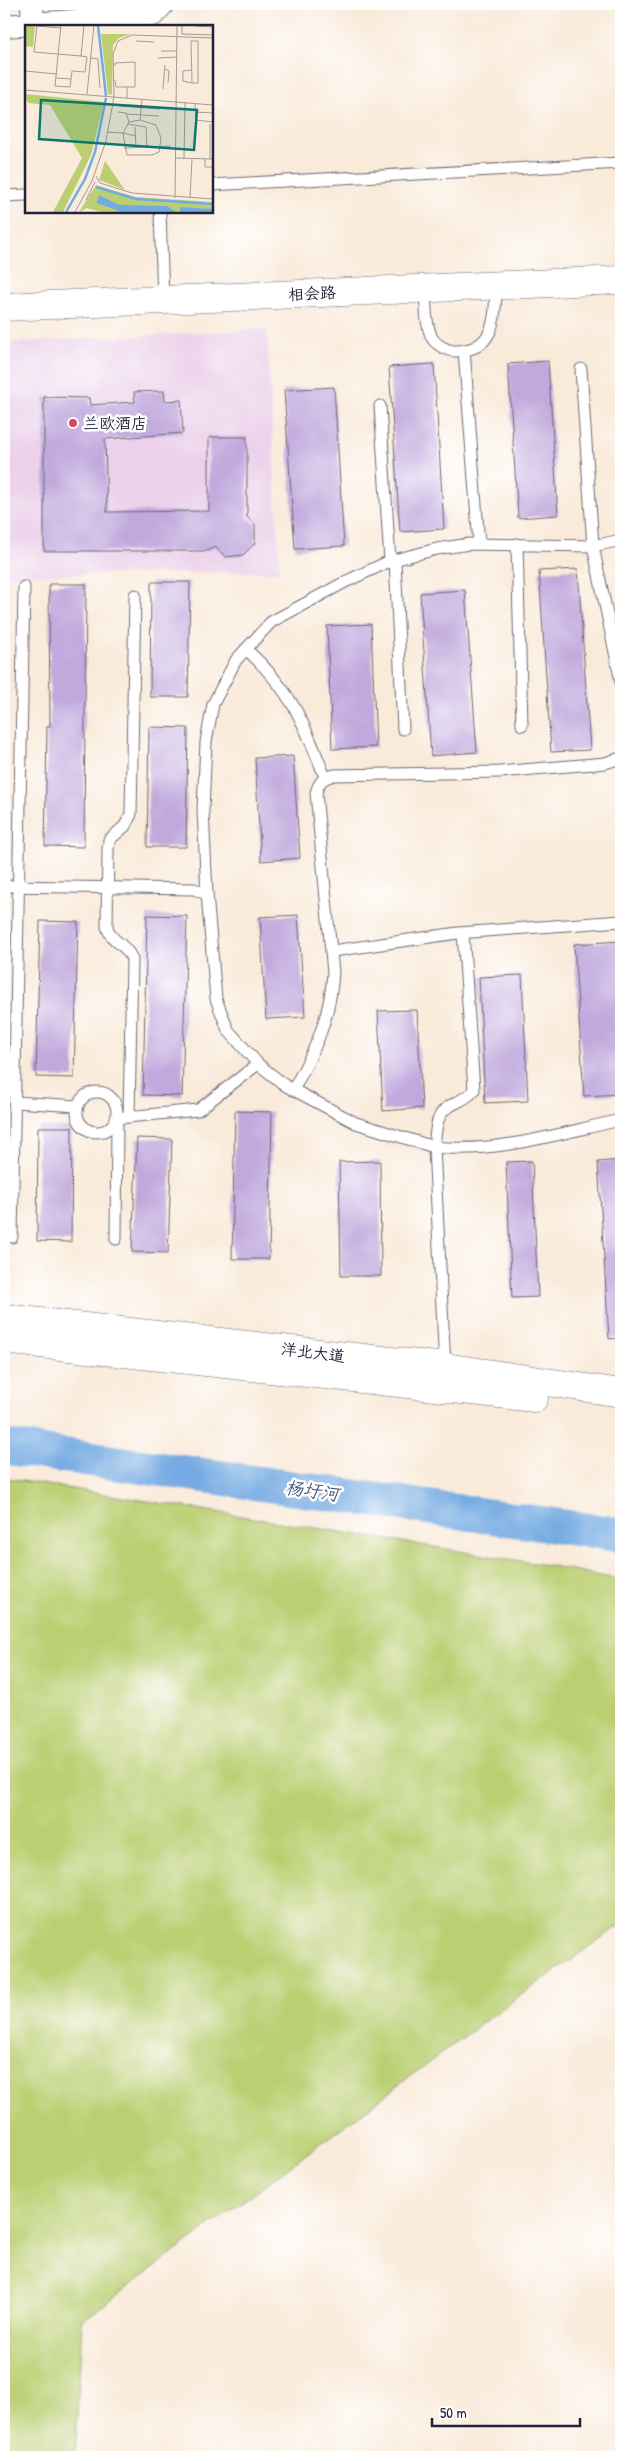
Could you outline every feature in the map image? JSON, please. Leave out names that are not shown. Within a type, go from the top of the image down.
[{"type":"street","points":[[4,26],[32,14],[153,15],[163,4]]},
{"type":"street","name":"相会路","points":[[4,307],[621,280]]},
{"type":"street","name":"洋北大道","points":[[4,1318],[445,1378],[621,1410]]},
{"type":"street","name":"洋北大道","points":[[4,1340],[621,1393]]},
{"type":"lane","points":[[212,185],[621,163]]},
{"type":"lane","points":[[4,196],[25,195]]},
{"type":"lane","points":[[160,212],[163,300]]},
{"type":"lane","points":[[425,288],[427,319],[433,339],[453,351],[476,347],[486,340],[494,321],[496,286]]},
{"type":"lane","points":[[464,350],[479,544]]},
{"type":"lane","points":[[581,369],[593,546],[621,682]]},
{"type":"lane","points":[[380,406],[393,561],[403,729]]},
{"type":"lane","points":[[621,540],[593,546],[479,544],[437,549],[393,561],[347,581],[271,622],[236,660],[213,704],[206,742],[203,810],[216,999],[228,1030],[258,1064],[293,1090],[356,1123],[434,1147],[457,1149],[500,1146],[621,1120]]},
{"type":"lane","points":[[517,544],[522,725]]},
{"type":"lane","points":[[12,1236],[24,587]]},
{"type":"lane","points":[[116,1239],[132,960],[127,948],[110,936],[107,927],[107,888],[109,840],[125,826],[131,814],[135,595]]},
{"type":"lane","points":[[246,649],[270,671],[288,693],[303,721],[325,777]]},
{"type":"lane","points":[[293,1090],[313,1054],[325,1024],[332,994],[332,951],[316,793],[318,783],[325,777],[334,775],[500,772],[604,763],[621,758]]},
{"type":"lane","points":[[4,886],[194,889],[208,894]]},
{"type":"lane","points":[[332,951],[463,933],[621,921]]},
{"type":"lane","points":[[445,1378],[434,1147],[438,1121],[446,1108],[468,1097],[474,1090],[463,933]]},
{"type":"lane","points":[[123,1117],[108,1095],[102,1092],[89,1094],[78,1106],[77,1116],[80,1122],[90,1131],[103,1132],[110,1129],[123,1117],[198,1110],[258,1064]]},
{"type":"lane","points":[[14,1102],[78,1106]]},
{"type":"shaded area","points":[[267,329],[280,572],[4,575],[4,343]]},
{"type":"green space","points":[[4,1478],[552,1566],[621,1580],[621,1924],[486,2020],[82,2321],[75,2457],[4,2457]]},
{"type":"building","points":[[548,361],[558,515],[518,518],[508,364]]},
{"type":"building","points":[[434,364],[444,529],[400,532],[389,367]]},
{"type":"building","points":[[334,387],[344,546],[295,549],[284,390]]},
{"type":"building","points":[[164,391],[165,401],[181,400],[183,433],[105,439],[107,512],[209,511],[209,437],[247,437],[247,517],[255,524],[255,543],[243,555],[226,557],[215,547],[206,551],[44,551],[44,397],[89,398],[90,405],[135,402],[134,392]]},
{"type":"building","points":[[578,569],[590,750],[551,752],[539,571]]},
{"type":"building","points":[[151,582],[190,582],[188,697],[150,697]]},
{"type":"building","points":[[49,584],[86,584],[84,847],[45,846],[47,726],[50,726]]},
{"type":"building","points":[[465,590],[477,752],[431,756],[420,593]]},
{"type":"building","points":[[371,624],[376,747],[332,749],[327,626]]},
{"type":"building","points":[[149,727],[188,728],[186,847],[147,847]]},
{"type":"building","points":[[293,756],[300,858],[261,861],[255,758]]},
{"type":"building","points":[[147,915],[187,916],[182,1096],[143,1095]]},
{"type":"building","points":[[298,915],[305,1017],[266,1019],[260,917]]},
{"type":"building","points":[[40,921],[78,922],[74,1078],[36,1077]]},
{"type":"building","points":[[621,941],[621,1094],[584,1096],[574,944]]},
{"type":"building","points":[[522,975],[528,1101],[485,1103],[479,977]]},
{"type":"building","points":[[417,1010],[422,1108],[383,1111],[378,1011]]},
{"type":"building","points":[[235,1111],[272,1112],[269,1259],[232,1259]]},
{"type":"building","points":[[38,1127],[72,1127],[71,1242],[37,1241]]},
{"type":"building","points":[[137,1138],[172,1139],[168,1253],[132,1252]]},
{"type":"building","points":[[621,1160],[621,1338],[609,1339],[598,1162]]},
{"type":"building","points":[[380,1161],[381,1276],[341,1276],[339,1162]]},
{"type":"building","points":[[532,1161],[538,1297],[512,1298],[506,1162]]},
{"type":"waterway","name":"杨圩河","points":[[4,1447],[621,1535]]},
{"type":"place","name":"兰欧酒店","points":[[73,423]]}]
